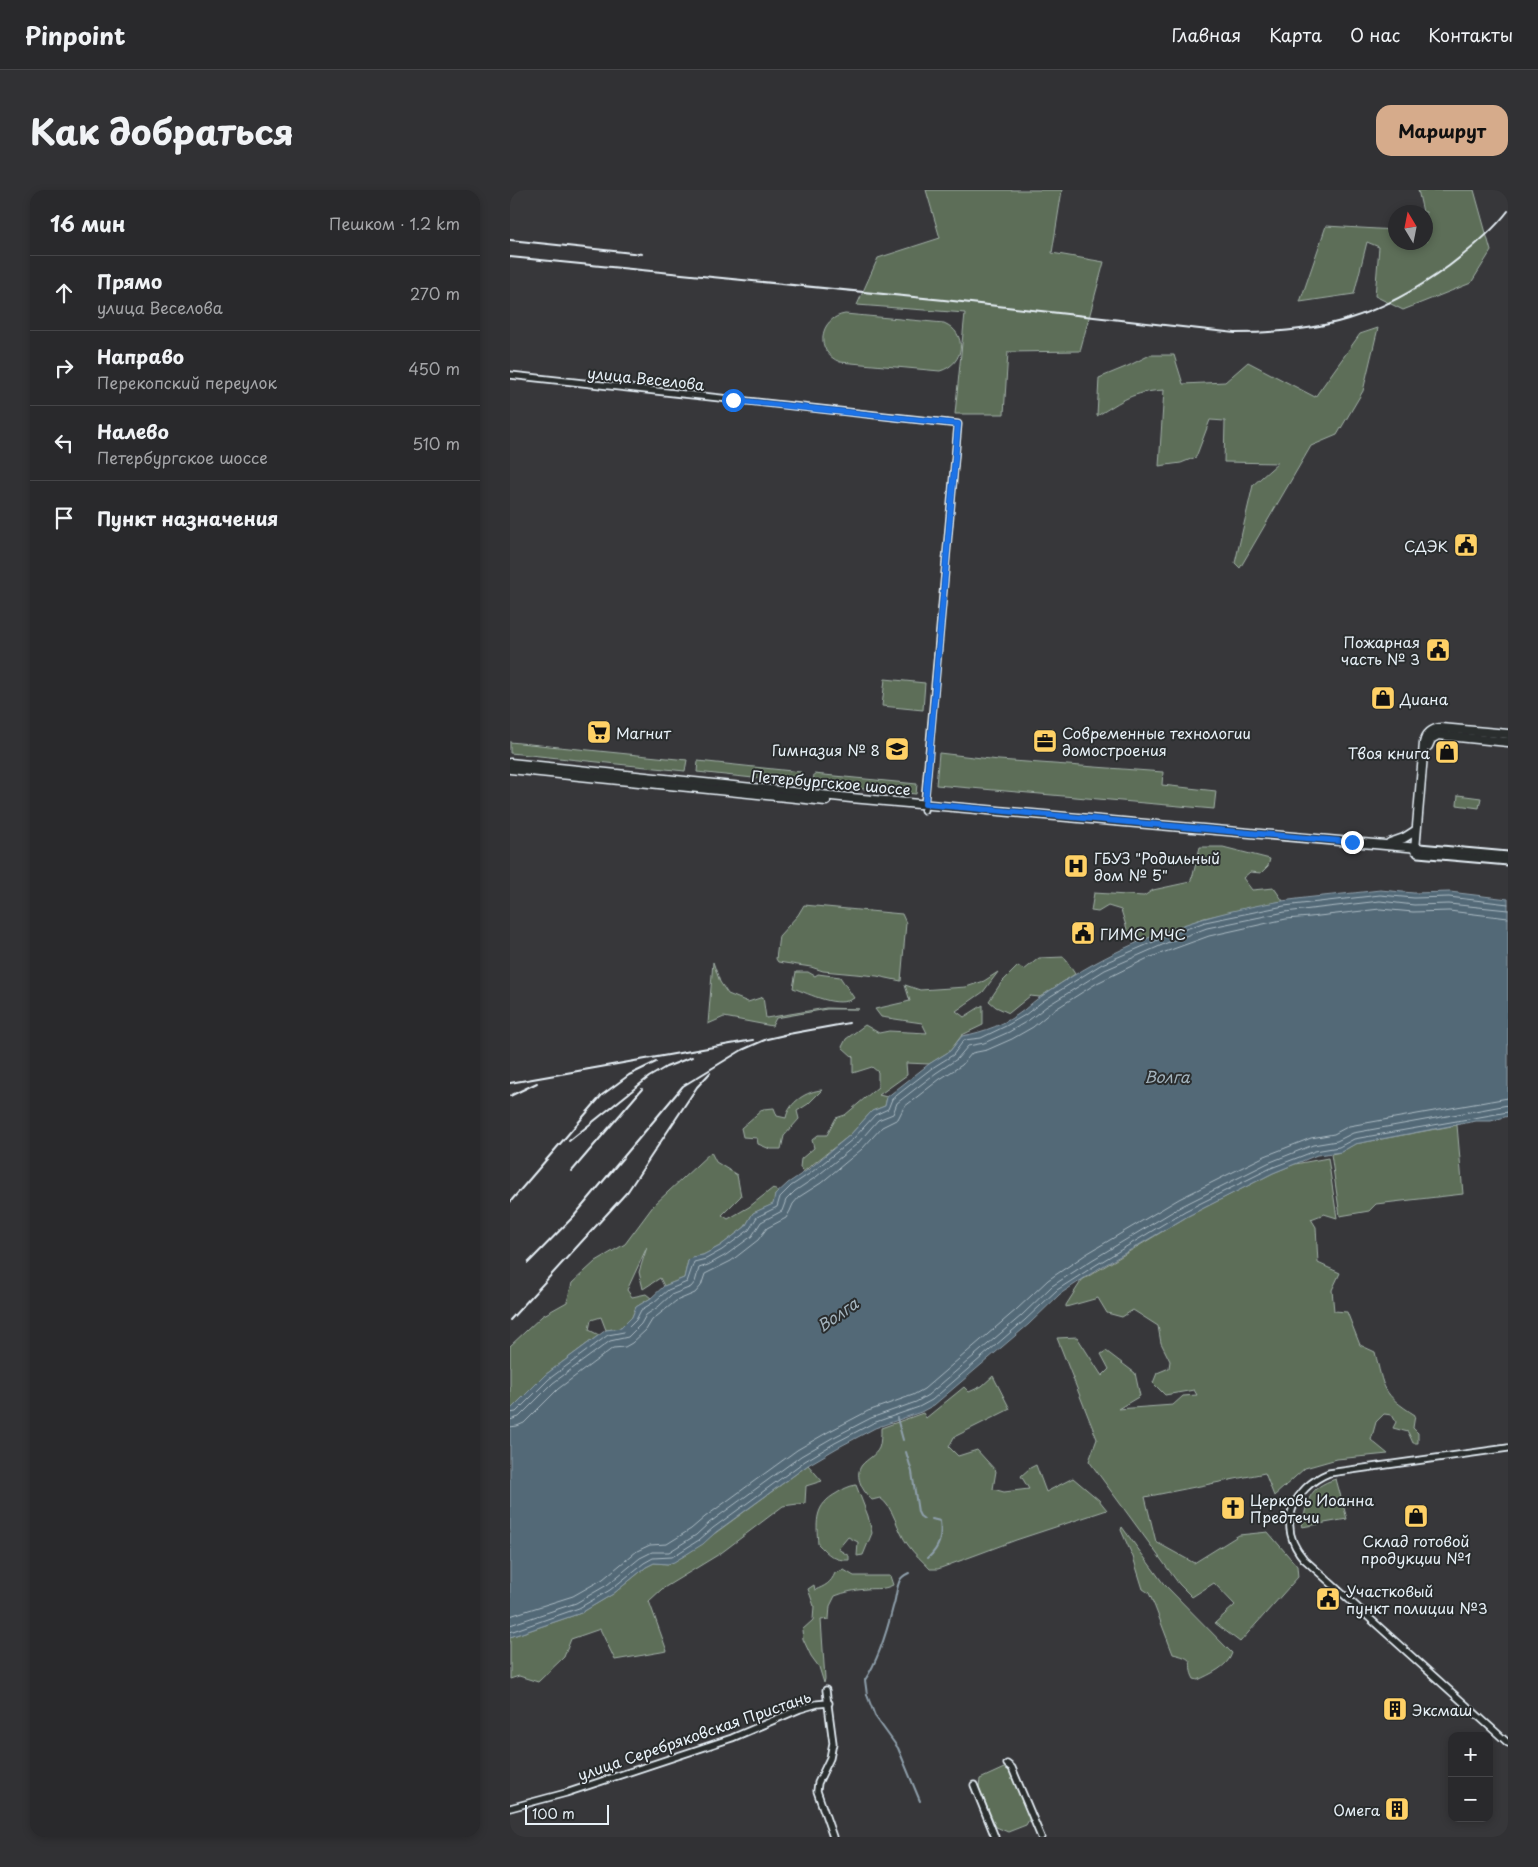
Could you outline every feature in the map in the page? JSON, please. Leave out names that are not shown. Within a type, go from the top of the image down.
[{"type":"main road","points":[[1417,849],[1416,831],[1424,743],[1429,733],[1436,728],[1444,728],[1508,734]]},
{"type":"main road","points":[[1417,849],[1429,743],[1433,737],[1508,742]]},
{"type":"main road","name":"Петербургское шоссе","points":[[510,763],[1047,820],[1417,849]]},
{"type":"main road","name":"Петербургское шоссе","points":[[510,769],[925,807],[1383,844],[1417,849]]},
{"type":"main road","points":[[1047,820],[1055,816]]},
{"type":"main road","points":[[1383,844],[1401,839],[1416,831]]},
{"type":"main road","points":[[1417,849],[1508,856]]},
{"type":"main road","points":[[1417,849],[1508,862]]},
{"type":"street","name":"улица Веселова","points":[[510,375],[958,424],[925,807]]},
{"type":"street","points":[[1508,1448],[1329,1473],[1306,1487],[1293,1506],[1290,1519],[1296,1548],[1304,1559],[1508,1743]]},
{"type":"street","points":[[826,1690],[833,1734],[833,1749],[818,1782],[817,1791],[833,1837]]},
{"type":"street","name":"улица Серебряковская Пристань","points":[[510,1808],[566,1793],[724,1741],[800,1709],[828,1703]]},
{"type":"street","points":[[1006,1764],[1013,1769],[1041,1837]]},
{"type":"street","points":[[974,1785],[995,1837]]},
{"type":"green space","points":[[926,190],[1062,190],[1052,253],[1104,262],[1080,351],[1008,352],[1004,414],[955,414],[965,313],[857,305],[878,258],[940,238]]},
{"type":"green space","points":[[1418,190],[1474,190],[1491,251],[1471,283],[1403,310],[1375,296],[1379,247],[1367,242],[1354,294],[1300,302],[1326,226],[1388,230],[1388,250],[1433,250],[1433,205],[1421,205]]},
{"type":"green space","points":[[845,314],[944,323],[957,334],[960,341],[959,355],[955,362],[940,371],[840,362],[826,351],[823,336],[825,328],[830,322],[836,317]]},
{"type":"green space","points":[[1378,328],[1363,391],[1337,435],[1311,446],[1240,568],[1235,563],[1253,485],[1278,463],[1224,462],[1225,421],[1210,420],[1196,457],[1181,463],[1159,466],[1164,390],[1136,395],[1121,401],[1097,416],[1099,378],[1150,355],[1174,355],[1183,384],[1225,382],[1248,362],[1315,397],[1360,334]]},
{"type":"green space","points":[[885,679],[925,683],[923,710],[882,706]]},
{"type":"green space","points":[[510,742],[687,760],[685,771],[510,753]]},
{"type":"green space","points":[[939,753],[999,760],[1163,772],[1162,785],[1216,791],[1214,809],[936,785]]},
{"type":"green space","points":[[698,761],[801,772],[800,783],[697,772]]},
{"type":"green space","points":[[814,774],[917,784],[916,794],[813,784]]},
{"type":"green space","points":[[1458,795],[1481,798],[1479,808],[1457,805]]},
{"type":"green space","points":[[1200,847],[1223,847],[1270,859],[1268,866],[1261,873],[1250,872],[1243,878],[1252,890],[1274,888],[1283,901],[1204,918],[1138,942],[1128,932],[1121,910],[1108,906],[1098,912],[1091,911],[1094,893],[1144,896],[1153,890],[1190,882]]},
{"type":"green space","points":[[804,905],[902,914],[906,923],[901,981],[877,976],[823,971],[811,967],[778,962],[776,959],[779,936],[798,915]]},
{"type":"green space","points":[[1064,957],[1075,974],[1040,997],[1030,996],[1009,1013],[996,1007],[989,1001],[1001,983],[1018,966],[1024,970],[1039,958]]},
{"type":"green space","points":[[713,962],[720,982],[728,994],[748,1002],[763,997],[766,1018],[826,1008],[859,1009],[827,1009],[776,1018],[772,1026],[724,1017],[708,1024]]},
{"type":"green space","points":[[796,972],[808,972],[815,976],[818,974],[840,977],[854,998],[840,1002],[832,1001],[793,988]]},
{"type":"green space","points":[[998,972],[983,992],[956,1011],[964,1017],[983,1005],[983,1025],[962,1035],[950,1051],[929,1064],[906,1063],[907,1075],[879,1095],[887,1097],[885,1106],[872,1111],[850,1135],[803,1172],[800,1167],[801,1159],[814,1148],[812,1140],[818,1135],[827,1135],[836,1118],[845,1115],[878,1087],[878,1072],[872,1067],[853,1073],[853,1057],[842,1047],[846,1039],[865,1025],[879,1033],[889,1031],[927,1033],[922,1023],[881,1017],[875,1009],[910,1001],[905,985],[920,990],[966,987],[984,981]]},
{"type":"green space","points":[[822,1090],[808,1104],[797,1111],[799,1119],[784,1136],[781,1149],[770,1149],[758,1144],[757,1138],[743,1137],[741,1128],[763,1109],[774,1108],[777,1116],[786,1118],[791,1107],[799,1098]]},
{"type":"green space","points":[[1457,1125],[1463,1194],[1376,1204],[1369,1211],[1340,1216],[1331,1154],[1341,1152],[1355,1144]]},
{"type":"green space","points":[[711,1152],[716,1162],[737,1175],[741,1196],[722,1215],[728,1219],[749,1207],[773,1188],[778,1192],[775,1195],[774,1204],[753,1213],[745,1227],[720,1246],[703,1255],[692,1257],[688,1261],[684,1278],[664,1286],[660,1278],[643,1289],[639,1272],[647,1247],[627,1290],[632,1297],[646,1294],[651,1298],[636,1307],[632,1317],[621,1328],[606,1330],[601,1317],[591,1320],[589,1330],[599,1335],[545,1375],[510,1410],[510,1346],[542,1316],[567,1302],[572,1283],[596,1261],[625,1244],[654,1205]]},
{"type":"green space","points":[[1328,1158],[1337,1218],[1324,1214],[1311,1219],[1316,1227],[1318,1263],[1340,1273],[1332,1290],[1334,1311],[1347,1312],[1360,1345],[1375,1352],[1380,1375],[1386,1390],[1396,1402],[1415,1415],[1413,1428],[1418,1433],[1418,1443],[1413,1443],[1408,1432],[1393,1428],[1396,1422],[1392,1415],[1384,1414],[1376,1422],[1371,1440],[1388,1454],[1337,1459],[1305,1468],[1274,1496],[1265,1473],[1145,1497],[1156,1542],[1194,1563],[1239,1535],[1268,1532],[1297,1566],[1298,1577],[1240,1642],[1215,1623],[1235,1605],[1214,1583],[1192,1597],[1179,1584],[1089,1461],[1097,1439],[1057,1338],[1077,1337],[1102,1376],[1109,1369],[1101,1354],[1106,1351],[1135,1373],[1140,1396],[1118,1409],[1173,1405],[1183,1396],[1197,1395],[1194,1390],[1165,1395],[1153,1383],[1157,1373],[1169,1368],[1170,1361],[1161,1343],[1158,1326],[1133,1310],[1122,1317],[1107,1313],[1098,1298],[1066,1307],[1066,1305],[1082,1280],[1188,1216],[1273,1173],[1295,1164]]},
{"type":"green space","points":[[993,1376],[1010,1409],[954,1437],[949,1447],[958,1456],[977,1450],[996,1471],[993,1489],[1004,1492],[1029,1489],[1021,1476],[1036,1465],[1046,1492],[1073,1478],[1099,1500],[1107,1510],[1016,1540],[938,1569],[930,1569],[908,1545],[885,1502],[880,1498],[872,1500],[866,1493],[859,1479],[860,1469],[879,1448],[881,1428],[923,1413],[926,1418],[964,1387],[969,1392],[982,1386]]},
{"type":"green space","points":[[808,1465],[822,1481],[806,1486],[805,1503],[783,1506],[721,1553],[662,1589],[649,1601],[667,1651],[615,1660],[600,1629],[571,1639],[564,1657],[538,1682],[519,1676],[510,1679],[510,1637],[581,1613],[613,1594],[646,1567],[654,1563],[669,1564],[684,1556]]},
{"type":"green space","points":[[1336,1479],[1347,1519],[1302,1527],[1310,1496],[1320,1486]]},
{"type":"green space","points":[[856,1485],[868,1516],[872,1533],[863,1555],[857,1556],[858,1542],[848,1537],[838,1549],[849,1556],[849,1560],[835,1558],[818,1544],[818,1514],[824,1503],[830,1498],[844,1489]]},
{"type":"green space","points":[[1122,1527],[1163,1583],[1232,1653],[1227,1662],[1218,1670],[1198,1680],[1194,1679],[1189,1660],[1173,1654],[1149,1593],[1143,1589],[1133,1557],[1121,1530]]},
{"type":"green space","points":[[844,1570],[854,1576],[890,1576],[893,1585],[835,1596],[830,1606],[829,1619],[821,1620],[824,1683],[819,1667],[803,1639],[802,1630],[813,1620],[814,1606],[808,1589],[814,1585],[815,1590],[822,1587],[830,1582],[835,1573]]},
{"type":"green space","points":[[1004,1768],[1012,1772],[1030,1818],[1026,1825],[1008,1832],[996,1827],[979,1788],[980,1779]]},
{"type":"water","name":"Волга","points":[[1380,890],[1414,893],[1450,892],[1508,899],[1508,1116],[1491,1121],[1476,1121],[1355,1144],[1341,1152],[1317,1155],[1273,1173],[1188,1216],[1098,1269],[1060,1294],[1029,1324],[934,1405],[921,1412],[875,1428],[808,1465],[716,1532],[703,1544],[674,1562],[668,1564],[654,1563],[646,1567],[613,1594],[581,1613],[510,1637],[510,1410],[545,1375],[606,1330],[621,1328],[632,1317],[636,1307],[651,1298],[664,1286],[684,1278],[688,1261],[692,1257],[703,1255],[720,1246],[745,1227],[753,1213],[773,1204],[775,1195],[788,1183],[809,1169],[850,1135],[872,1111],[885,1106],[887,1097],[929,1064],[950,1051],[962,1036],[987,1030],[1002,1023],[1092,965],[1142,940],[1181,926],[1221,914],[1294,899]]},
{"type":"waterway","points":[[897,1418],[903,1440]]},
{"type":"waterway","points":[[906,1452],[912,1472],[918,1512],[924,1519]]},
{"type":"waterway","points":[[928,1558],[938,1546],[941,1532],[940,1521],[932,1519]]},
{"type":"waterway","points":[[909,1573],[899,1583],[882,1645],[865,1680],[867,1695],[875,1716],[898,1748],[920,1801]]},
{"type":"railway","points":[[510,257],[944,300],[1235,333],[1266,332],[1322,326],[1373,310],[1398,298],[1423,284],[1457,260],[1488,233],[1508,211]]},
{"type":"railway","points":[[510,240],[642,254]]},
{"type":"railway","points":[[783,1035],[849,1023]]},
{"type":"railway","points":[[528,1263],[574,1216],[683,1086],[742,1050],[767,1039],[789,1034]]},
{"type":"railway","points":[[510,1083],[753,1040]]},
{"type":"railway","points":[[569,1141],[649,1077],[666,1067],[692,1057]]},
{"type":"railway","points":[[510,1202],[602,1095],[629,1075],[656,1062]]},
{"type":"railway","points":[[510,1320],[628,1191],[697,1087],[710,1073]]},
{"type":"railway","points":[[510,1096],[537,1083]]},
{"type":"railway","points":[[572,1171],[642,1089]]},
{"type":"place","name":"СДЭК","points":[[1466,545]]},
{"type":"place","name":"Пожарная часть № 3","points":[[1438,650]]},
{"type":"place","name":"Диана","points":[[1383,698]]},
{"type":"place","name":"Магнит","points":[[599,732]]},
{"type":"place","name":"Современные технологии домостроения","points":[[1045,741]]},
{"type":"place","name":"Гимназия № 8","points":[[897,749]]},
{"type":"place","name":"Твоя книга","points":[[1447,752]]},
{"type":"place","name":"ГБУЗ \"Родильный дом № 5\"","points":[[1076,866]]},
{"type":"place","name":"ГИМС МЧС","points":[[1083,933]]},
{"type":"place","name":"Церковь Иоанна Предтечи","points":[[1233,1508]]},
{"type":"place","name":"Склад готовой продукции №1","points":[[1416,1516]]},
{"type":"place","name":"Участковый пункт полиции №3","points":[[1328,1599]]},
{"type":"place","name":"Эксмаш","points":[[1395,1709]]},
{"type":"place","name":"Омега","points":[[1397,1809]]},
{"type":"route","points":[[733,400],[958,424],[925,804],[1352,842]]}]
